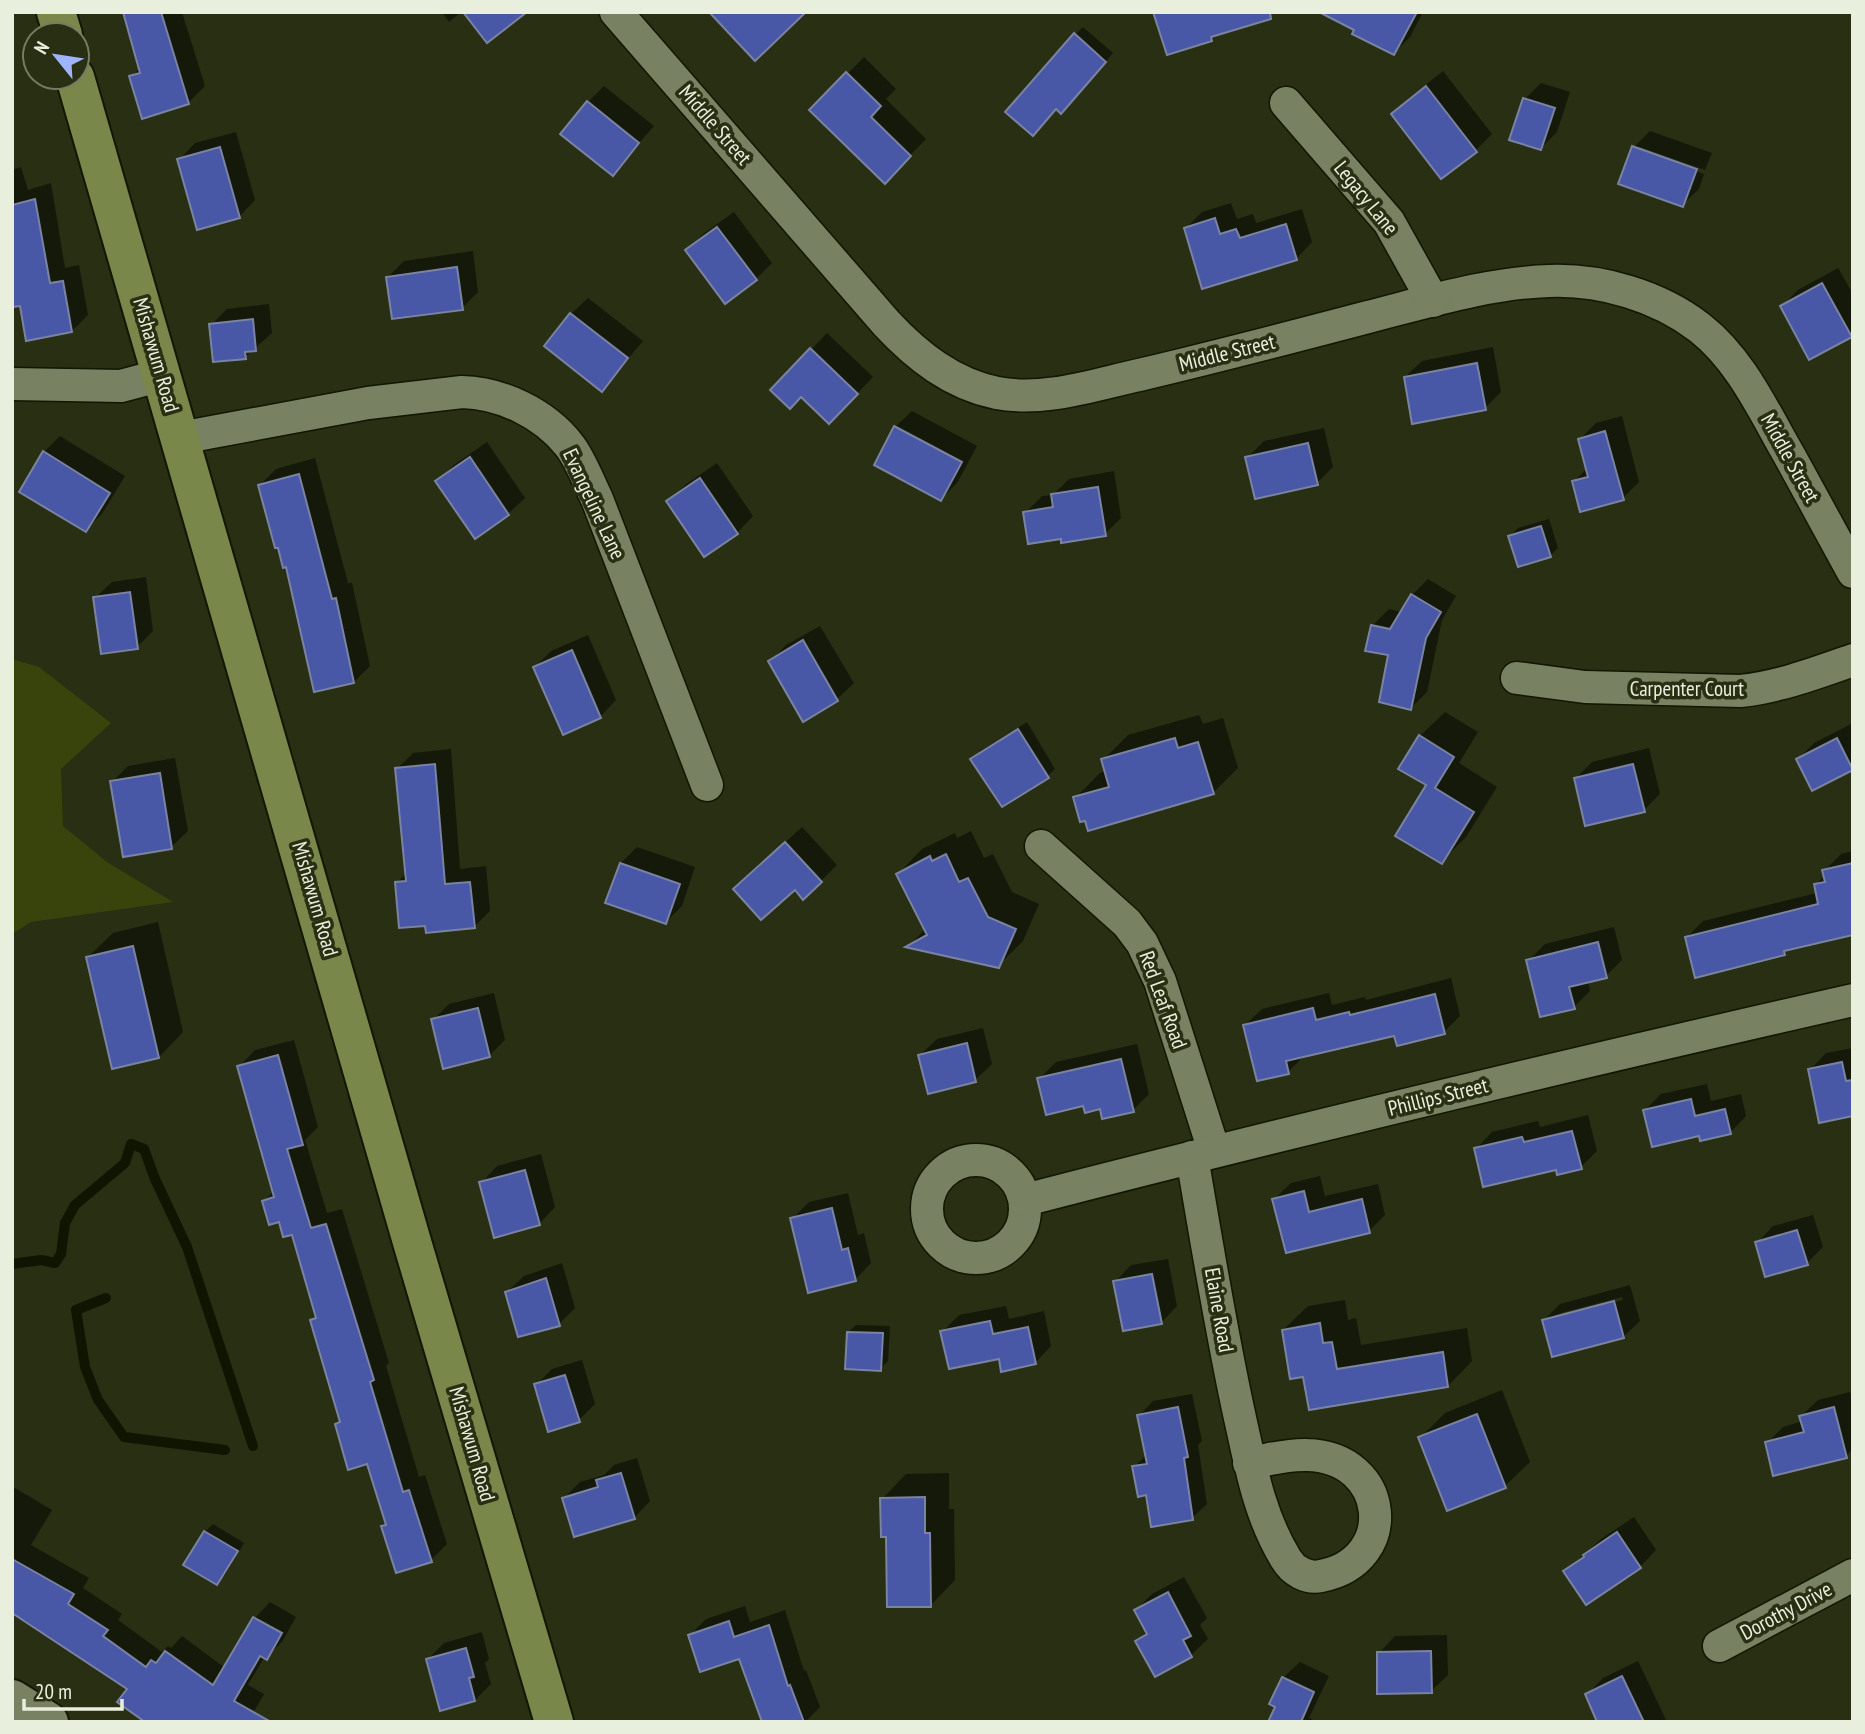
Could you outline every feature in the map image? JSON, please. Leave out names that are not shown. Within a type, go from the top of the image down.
[{"type":"main road","name":"Mishawum Road","points":[[79,91],[412,1242],[554,1722]]},
{"type":"street","name":"Middle Street","points":[[616,12],[905,344],[942,372],[985,390],[1031,396],[1070,391],[1511,283],[1552,281],[1602,287],[1645,297],[1689,320],[1713,338],[1744,378],[1853,572]]},
{"type":"street","name":"Legacy Lane","points":[[1286,103],[1390,222],[1433,301]]},
{"type":"street","points":[[12,384],[121,386],[162,375]]},
{"type":"street","name":"Evangeline Lane","points":[[180,438],[368,403],[462,391],[503,399],[533,415],[562,437],[583,470],[707,785]]},
{"type":"street","name":"Carpenter Court","points":[[1517,678],[1585,687],[1740,691],[1763,689],[1853,660]]},
{"type":"street","name":"Red Leaf Road","points":[[1041,846],[1128,923],[1147,951],[1175,1024],[1203,1154]]},
{"type":"street","name":"Phillips Street","points":[[1025,1200],[1203,1154],[1853,1000]]},
{"type":"street","name":"Elaine Road","points":[[1203,1154],[1225,1349],[1249,1463]]},
{"type":"street","name":"Dorothy Drive","points":[[1719,1646],[1853,1575]]},
{"type":"street","points":[[12,1699],[49,1722]]},
{"type":"green space","points":[[12,659],[39,667],[111,723],[61,769],[63,826],[107,862],[173,902],[31,922],[12,934]]},
{"type":"building","points":[[123,12],[161,12],[189,104],[142,119],[129,76],[140,73]]},
{"type":"building","points":[[463,12],[527,12],[487,43]]},
{"type":"building","points":[[709,12],[806,12],[755,61]]},
{"type":"building","points":[[1153,12],[1270,12],[1271,19],[1211,37],[1212,41],[1167,55]]},
{"type":"building","points":[[1319,12],[1417,12],[1394,55],[1352,34],[1354,30]]},
{"type":"building","points":[[1074,33],[1106,62],[1061,114],[1056,109],[1033,136],[1005,112]]},
{"type":"building","points":[[846,72],[881,106],[871,117],[911,156],[885,184],[809,110]]},
{"type":"building","points":[[1426,86],[1477,152],[1441,179],[1391,114]]},
{"type":"building","points":[[1523,98],[1555,108],[1541,150],[1509,140]]},
{"type":"building","points":[[587,101],[639,143],[613,176],[560,134]]},
{"type":"building","points":[[1632,146],[1697,169],[1683,207],[1618,184]]},
{"type":"building","points":[[220,147],[240,218],[197,230],[177,159]]},
{"type":"building","points":[[35,199],[50,283],[63,281],[72,332],[26,341],[20,306],[12,307],[12,205]]},
{"type":"building","points":[[1215,218],[1220,234],[1236,229],[1240,238],[1286,224],[1297,260],[1202,289],[1184,228]]},
{"type":"building","points":[[717,227],[757,280],[725,304],[685,250]]},
{"type":"building","points":[[457,267],[463,310],[392,319],[386,277]]},
{"type":"building","points":[[1822,283],[1852,337],[1809,360],[1780,306]]},
{"type":"building","points":[[570,313],[628,358],[602,392],[544,346]]},
{"type":"building","points":[[253,319],[256,351],[245,352],[246,359],[213,362],[209,324]]},
{"type":"building","points":[[810,348],[858,394],[829,424],[801,397],[790,409],[770,390]]},
{"type":"building","points":[[1477,363],[1486,410],[1412,424],[1404,377]]},
{"type":"building","points":[[894,426],[962,462],[941,501],[874,465]]},
{"type":"building","points":[[1605,431],[1624,500],[1580,512],[1572,481],[1588,477],[1578,439]]},
{"type":"building","points":[[1308,443],[1318,485],[1255,499],[1245,457]]},
{"type":"building","points":[[43,451],[110,493],[86,532],[19,492]]},
{"type":"building","points":[[470,457],[509,515],[475,539],[435,481]]},
{"type":"building","points":[[299,474],[332,599],[336,598],[354,683],[314,692],[286,567],[283,568],[278,548],[275,548],[258,485]]},
{"type":"building","points":[[700,478],[738,534],[704,557],[666,501]]},
{"type":"building","points":[[1098,487],[1106,536],[1061,543],[1061,539],[1028,544],[1023,512],[1053,507],[1051,494]]},
{"type":"building","points":[[1541,526],[1551,557],[1518,567],[1508,536]]},
{"type":"building","points":[[130,592],[138,649],[101,654],[93,597]]},
{"type":"building","points":[[1411,594],[1441,612],[1426,638],[1411,710],[1379,702],[1388,655],[1365,651],[1371,625],[1390,629]]},
{"type":"building","points":[[803,640],[838,701],[803,722],[768,661]]},
{"type":"building","points":[[572,650],[601,718],[563,735],[533,667]]},
{"type":"building","points":[[1018,729],[1049,778],[1002,807],[970,759]]},
{"type":"building","points":[[1419,735],[1454,757],[1435,788],[1474,812],[1442,864],[1395,836],[1426,785],[1398,769]]},
{"type":"building","points":[[1175,738],[1178,748],[1198,742],[1214,794],[1088,831],[1085,821],[1080,822],[1073,797],[1109,787],[1101,759]]},
{"type":"building","points":[[1837,738],[1853,770],[1812,791],[1796,759]]},
{"type":"building","points":[[435,764],[445,884],[470,882],[475,928],[426,933],[425,926],[399,928],[395,882],[406,881],[395,768]]},
{"type":"building","points":[[1633,764],[1645,812],[1585,826],[1574,778]]},
{"type":"building","points":[[160,773],[172,849],[123,857],[110,781]]},
{"type":"building","points":[[785,842],[822,882],[803,900],[795,890],[761,920],[733,889]]},
{"type":"building","points":[[946,854],[959,882],[968,878],[988,917],[1016,929],[999,968],[905,947],[927,935],[896,874],[930,856],[932,861]]},
{"type":"building","points":[[620,863],[680,884],[666,924],[605,903]]},
{"type":"building","points":[[1853,863],[1853,935],[1784,951],[1785,955],[1695,978],[1685,937],[1818,904],[1814,884],[1825,882],[1822,870]]},
{"type":"building","points":[[1598,942],[1607,978],[1569,987],[1575,1009],[1540,1017],[1526,960]]},
{"type":"building","points":[[133,946],[159,1058],[112,1069],[86,957]]},
{"type":"building","points":[[1435,994],[1445,1034],[1397,1046],[1394,1036],[1286,1061],[1289,1074],[1257,1081],[1243,1025],[1313,1008],[1316,1020],[1349,1012],[1350,1015]]},
{"type":"building","points":[[478,1008],[490,1057],[443,1069],[431,1019]]},
{"type":"building","points":[[967,1043],[976,1082],[928,1094],[918,1055]]},
{"type":"building","points":[[278,1055],[303,1145],[287,1149],[311,1228],[326,1224],[374,1380],[370,1382],[403,1492],[409,1490],[432,1562],[396,1573],[381,1526],[386,1525],[367,1464],[348,1470],[335,1424],[340,1422],[310,1320],[316,1318],[292,1235],[283,1237],[279,1222],[269,1225],[262,1201],[274,1197],[237,1066]]},
{"type":"building","points":[[1121,1059],[1134,1112],[1102,1119],[1100,1109],[1085,1113],[1083,1106],[1046,1115],[1037,1078]]},
{"type":"building","points":[[1842,1062],[1846,1081],[1853,1080],[1853,1116],[1819,1123],[1808,1069]]},
{"type":"building","points":[[1691,1099],[1695,1116],[1725,1109],[1731,1134],[1700,1141],[1699,1136],[1652,1147],[1643,1110]]},
{"type":"building","points":[[1572,1131],[1582,1169],[1557,1175],[1556,1170],[1483,1187],[1474,1148],[1522,1137],[1524,1142]]},
{"type":"building","points":[[525,1170],[540,1225],[494,1238],[479,1182]]},
{"type":"building","points":[[1304,1191],[1309,1212],[1362,1199],[1370,1233],[1286,1253],[1272,1199]]},
{"type":"building","points":[[832,1208],[842,1250],[848,1248],[856,1281],[808,1293],[790,1218]]},
{"type":"building","points":[[1797,1230],[1808,1265],[1765,1277],[1755,1242]]},
{"type":"building","points":[[1152,1274],[1162,1324],[1123,1331],[1113,1281]]},
{"type":"building","points":[[546,1278],[560,1326],[518,1337],[505,1292]]},
{"type":"building","points":[[1614,1301],[1624,1338],[1552,1357],[1542,1320]]},
{"type":"building","points":[[990,1321],[993,1334],[1028,1327],[1036,1364],[1001,1372],[999,1359],[949,1369],[940,1331]]},
{"type":"building","points":[[1320,1323],[1323,1343],[1332,1342],[1337,1369],[1443,1352],[1448,1387],[1309,1410],[1303,1377],[1290,1379],[1282,1330]]},
{"type":"building","points":[[847,1332],[883,1333],[881,1371],[845,1369]]},
{"type":"building","points":[[565,1375],[580,1422],[548,1432],[534,1384]]},
{"type":"building","points":[[1178,1407],[1188,1457],[1184,1458],[1193,1520],[1151,1527],[1146,1495],[1138,1497],[1132,1466],[1147,1464],[1137,1415]]},
{"type":"building","points":[[1834,1407],[1847,1458],[1773,1476],[1765,1442],[1804,1432],[1799,1416]]},
{"type":"building","points":[[1477,1414],[1506,1488],[1447,1511],[1418,1437]]},
{"type":"building","points":[[621,1473],[635,1519],[574,1537],[562,1498],[598,1487],[596,1480]]},
{"type":"building","points":[[925,1497],[925,1533],[930,1533],[931,1607],[887,1607],[886,1537],[881,1537],[880,1498]]},
{"type":"building","points":[[204,1531],[238,1551],[217,1585],[183,1565]]},
{"type":"building","points":[[1617,1532],[1641,1568],[1586,1605],[1563,1571]]},
{"type":"building","points":[[12,1559],[74,1594],[68,1604],[108,1630],[103,1636],[146,1667],[151,1660],[156,1663],[165,1651],[213,1685],[253,1617],[282,1633],[267,1660],[260,1656],[234,1701],[271,1722],[145,1722],[117,1702],[127,1689],[12,1613]]},
{"type":"building","points":[[1168,1592],[1191,1636],[1183,1640],[1192,1657],[1155,1677],[1135,1641],[1147,1634],[1134,1610]]},
{"type":"building","points":[[729,1621],[734,1637],[769,1625],[788,1686],[790,1685],[804,1722],[762,1722],[739,1659],[700,1672],[688,1635]]},
{"type":"building","points":[[466,1648],[474,1677],[469,1678],[475,1701],[440,1711],[426,1659]]},
{"type":"building","points":[[1431,1651],[1432,1693],[1377,1694],[1377,1652]]},
{"type":"building","points":[[1622,1676],[1644,1722],[1597,1722],[1585,1694]]},
{"type":"building","points":[[1282,1677],[1314,1692],[1301,1722],[1268,1722],[1275,1707],[1269,1704]]},
{"type":"waterway","points":[[12,1264],[41,1260],[55,1263],[61,1254],[65,1223],[75,1205],[125,1163],[131,1144],[144,1149],[187,1247],[253,1446]]},
{"type":"waterway","points":[[106,1298],[76,1310],[85,1367],[98,1400],[124,1437],[225,1450]]}]
